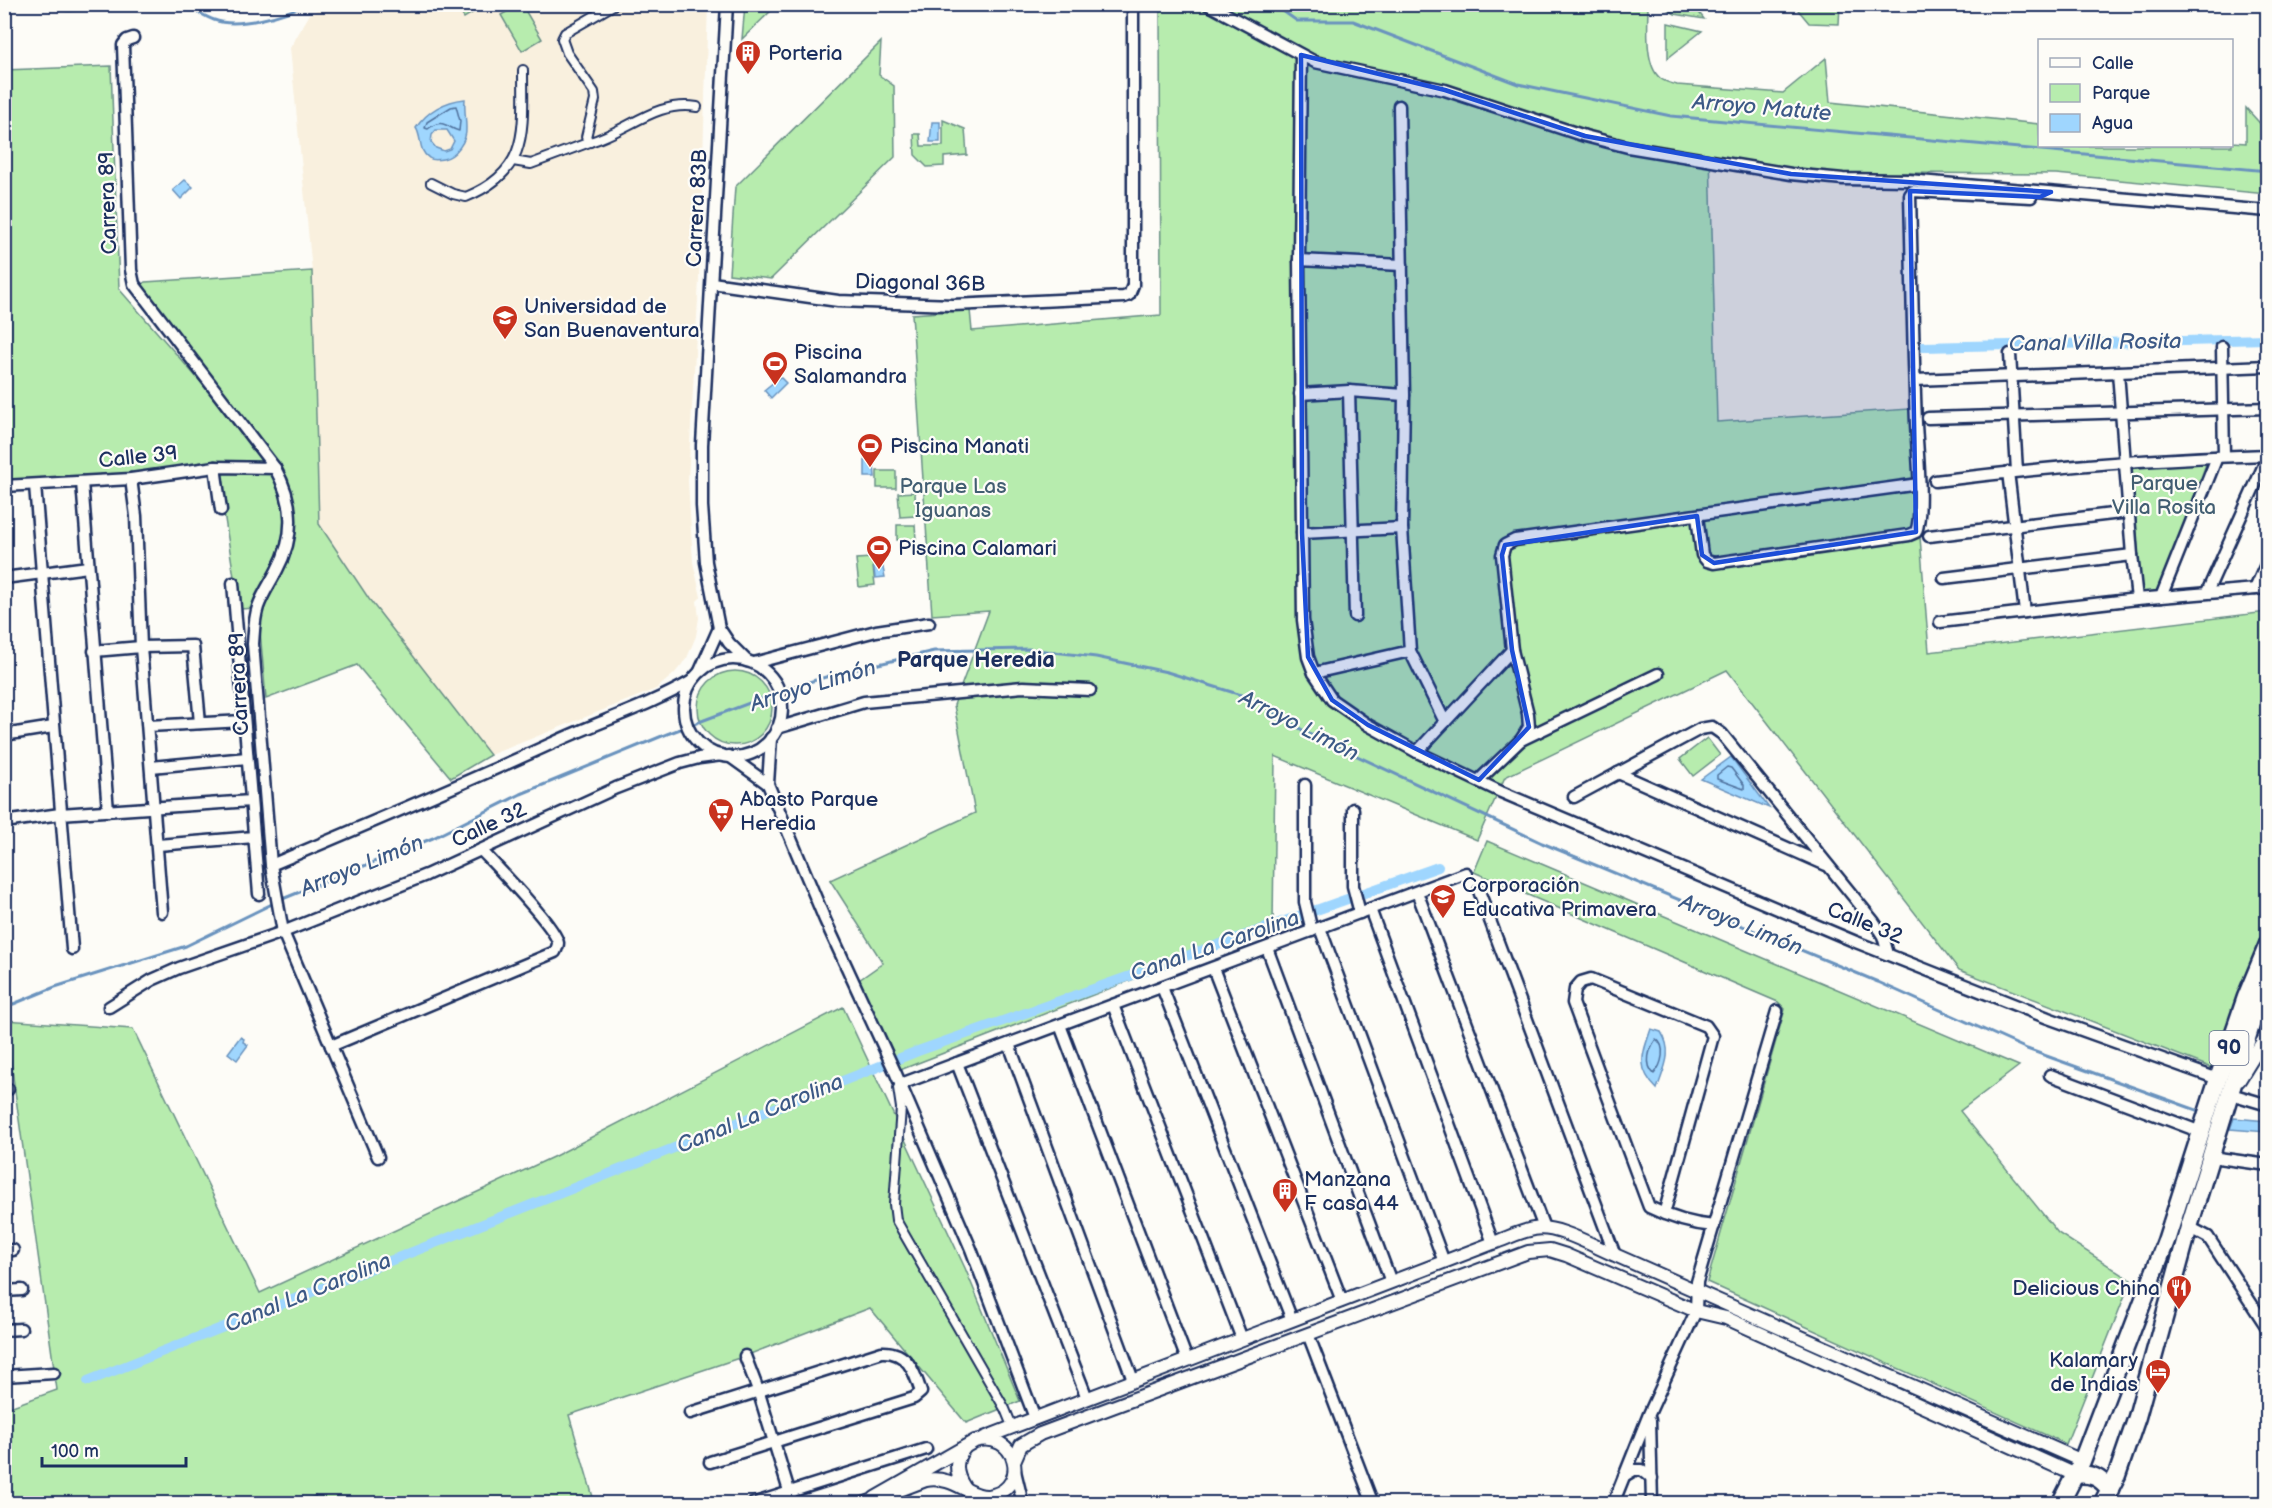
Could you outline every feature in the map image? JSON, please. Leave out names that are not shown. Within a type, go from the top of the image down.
[{"type":"highway","name":"90","points":[[2223,1099],[2218,1079],[2246,997],[2268,944]]},
{"type":"highway","name":"90","points":[[2060,1503],[2078,1468],[2166,1241],[2262,1007],[2268,974]]},
{"type":"highway","name":"90","points":[[2109,1499],[2137,1417],[2189,1227],[2211,1157],[2209,1135]]},
{"type":"highway","points":[[2078,1468],[2088,1468],[2097,1473],[2116,1474]]},
{"type":"highway","points":[[2078,1468],[2085,1474],[2095,1476],[2104,1482],[2109,1499]]},
{"type":"street","points":[[590,142],[586,137],[595,100],[594,92],[567,53],[562,39],[565,33],[615,4]]},
{"type":"street","name":"Carrera 83B","points":[[727,4],[702,445],[702,506],[706,562],[719,628],[729,644],[750,662]]},
{"type":"street","name":"Diagonal 36B","points":[[712,283],[838,301],[953,305],[1129,295],[1133,285],[1133,4]]},
{"type":"street","points":[[1207,4],[1315,62],[1445,90],[1585,136],[1640,149],[1822,177],[1898,179],[2268,211]]},
{"type":"street","name":"Carrera 89","points":[[134,38],[127,40],[123,45],[131,270],[134,284],[275,468],[289,499],[290,538],[279,568],[258,608],[254,644],[272,870],[283,929],[378,1157]]},
{"type":"street","name":"Calle 32","points":[[1301,55],[1299,260],[1303,620],[1308,657],[1314,673],[1332,700],[1368,725],[1417,752],[1502,792],[1888,954],[2048,1018],[2218,1079]]},
{"type":"street","points":[[431,183],[453,194],[466,197],[493,184],[513,161],[523,130],[523,70]]},
{"type":"street","points":[[513,161],[531,164],[590,142],[667,106],[682,104],[697,107]]},
{"type":"street","points":[[1399,106],[1404,395],[1402,528],[1410,651],[1445,722]]},
{"type":"street","points":[[1697,516],[1702,555],[1707,561],[1714,563],[1909,535],[1916,532],[1919,525],[1919,484],[1910,195],[1913,191],[2040,197],[2051,192]]},
{"type":"street","points":[[1299,260],[1402,265]]},
{"type":"street","points":[[2161,597],[2221,457],[2224,410],[2222,347]]},
{"type":"street","points":[[2010,354],[2014,415],[2014,526],[2025,612]]},
{"type":"street","points":[[1915,380],[2268,366]]},
{"type":"street","points":[[2118,372],[2132,555],[2138,599]]},
{"type":"street","points":[[1300,394],[1348,391],[1404,395]]},
{"type":"street","points":[[1348,391],[1355,616]]},
{"type":"street","points":[[1928,418],[2268,408]]},
{"type":"street","points":[[1935,481],[2126,462],[2268,455],[2207,592]]},
{"type":"street","points":[[215,467],[221,510]]},
{"type":"street","name":"Calle 39","points":[[4,486],[131,479],[215,467],[275,468]]},
{"type":"street","points":[[131,479],[136,516],[141,647],[162,912]]},
{"type":"street","points":[[82,482],[108,811]]},
{"type":"street","points":[[1521,740],[1528,727],[1528,714],[1512,650],[1502,555],[1505,545],[1515,540],[1919,484]]},
{"type":"street","points":[[35,485],[72,949]]},
{"type":"street","points":[[1929,536],[2129,512]]},
{"type":"street","points":[[1302,533],[1402,528]]},
{"type":"street","points":[[1944,578],[2132,555]]},
{"type":"street","points":[[2255,589],[2268,560]]},
{"type":"street","points":[[4,578],[88,567]]},
{"type":"street","points":[[233,583],[259,894]]},
{"type":"street","points":[[1940,622],[2138,599],[2268,588]]},
{"type":"street","points":[[750,662],[876,631],[929,623]]},
{"type":"street","points":[[700,672],[719,628]]},
{"type":"street","points":[[94,651],[193,646],[200,723]]},
{"type":"street","points":[[1417,752],[1512,650]]},
{"type":"street","points":[[1314,673],[1410,651]]},
{"type":"street","points":[[726,756],[752,752],[771,738],[777,728],[781,704],[774,682],[767,673],[750,662],[734,659],[710,664],[692,681],[686,694],[684,709],[688,728],[701,745],[726,756],[768,784]]},
{"type":"street","points":[[1479,780],[1521,740],[1658,674]]},
{"type":"street","points":[[272,870],[566,737],[671,693],[692,681]]},
{"type":"street","points":[[777,728],[864,702],[1023,687],[1090,690]]},
{"type":"street","points":[[148,726],[244,721]]},
{"type":"street","points":[[4,735],[53,727]]},
{"type":"street","points":[[1574,797],[1700,729],[1712,727],[1722,734],[1874,922],[1883,936],[1888,954]]},
{"type":"street","points":[[771,738],[768,784],[825,920],[876,1029],[971,1249],[1035,1418]]},
{"type":"street","name":"Calle 32","points":[[110,1007],[152,980],[179,968],[481,850],[616,788],[680,763],[699,758],[726,756]]},
{"type":"street","points":[[151,767],[247,758]]},
{"type":"street","points":[[1618,773],[1828,866]]},
{"type":"street","points":[[1305,785],[1305,902],[1309,918],[1316,929],[1444,1262]]},
{"type":"street","points":[[4,822],[60,814],[251,801]]},
{"type":"street","points":[[1353,809],[1353,886],[1357,900],[1365,911],[1493,1243]]},
{"type":"street","points":[[158,845],[254,837]]},
{"type":"street","points":[[331,1046],[555,952],[558,944],[556,937],[543,918],[481,850]]},
{"type":"street","points":[[898,1079],[957,1063],[1466,873]]},
{"type":"street","points":[[1479,891],[1615,1255]]},
{"type":"street","points":[[1417,892],[1544,1228]]},
{"type":"street","points":[[1267,948],[1391,1282]]},
{"type":"street","points":[[1213,968],[1342,1301]]},
{"type":"street","points":[[1664,1214],[1713,1036],[1706,1026],[1588,979],[1581,982],[1575,989],[1573,1003],[1648,1207],[1664,1214],[1697,1225],[1714,1226]]},
{"type":"street","points":[[1162,987],[1292,1320]]},
{"type":"street","points":[[1113,1005],[1242,1339]]},
{"type":"street","points":[[1613,1503],[1696,1311],[1695,1290],[1777,1011]]},
{"type":"street","points":[[1060,1025],[1187,1360]]},
{"type":"street","points":[[2268,1033],[2223,1099],[2268,1105]]},
{"type":"street","points":[[1009,1044],[1133,1380]]},
{"type":"street","points":[[957,1063],[1088,1398]]},
{"type":"street","points":[[2050,1074],[2209,1135]]},
{"type":"street","points":[[898,1079],[901,1108],[894,1204],[896,1220],[1005,1409],[1012,1426]]},
{"type":"street","points":[[2211,1157],[2268,1166]]},
{"type":"street","points":[[2189,1227],[2208,1237],[2268,1329]]},
{"type":"street","points":[[875,1498],[967,1446],[1012,1426],[1493,1243],[1532,1229],[1544,1228],[1555,1230],[1695,1290],[2078,1468]]},
{"type":"street","points":[[863,1503],[937,1478],[951,1481],[980,1496],[989,1496],[1006,1488],[1012,1480],[1018,1449],[1031,1438],[1528,1252],[1544,1250],[1566,1255],[1696,1311],[1726,1318],[2078,1468]]},
{"type":"street","points":[[1414,1274],[1421,1292]]},
{"type":"street","points":[[4,1291],[22,1290]]},
{"type":"street","points":[[4,1330],[21,1329]]},
{"type":"street","points":[[1308,1334],[1373,1503]]},
{"type":"street","points":[[690,1413],[882,1352],[895,1352],[902,1356],[916,1376],[921,1392],[914,1398],[710,1462]]},
{"type":"street","points":[[745,1356],[758,1390],[791,1498]]},
{"type":"street","points":[[4,1376],[54,1374]]},
{"type":"street","points":[[1650,1414],[1652,1503]]},
{"type":"street","points":[[984,1438],[994,1439],[1010,1451],[1023,1503]]},
{"type":"street","points":[[964,1487],[959,1479],[957,1461],[967,1446]]},
{"type":"street","points":[[752,1503],[791,1498],[926,1449]]},
{"type":"street","points":[[1624,1476],[1634,1470],[1642,1470],[1652,1478]]},
{"type":"street","points":[[989,1496],[1002,1503]]},
{"type":"highlighted area","points":[[1301,55],[1445,90],[1585,136],[1791,174],[2051,192],[2040,197],[1910,191],[1916,532],[1714,563],[1702,555],[1697,516],[1505,545],[1502,555],[1512,650],[1529,727],[1479,780],[1368,725],[1332,700],[1308,657],[1302,533]]},
{"type":"shaded area","name":"Universidad de San Buenaventura","points":[[325,5],[708,5],[699,280],[688,481],[693,562],[701,597],[697,601],[699,618],[696,636],[687,658],[674,674],[656,689],[490,755],[369,599],[319,524],[312,271],[290,48],[310,14]]},
{"type":"shaded area","points":[[1710,153],[1819,177],[1902,173],[1910,409],[1717,422]]},
{"type":"green space","points":[[456,4],[487,4],[464,18],[456,5]]},
{"type":"green space","points":[[522,5],[542,39],[522,51],[501,15]]},
{"type":"green space","points":[[745,5],[777,5],[742,39]]},
{"type":"green space","name":"Parque Las Iguanas","points":[[1160,5],[1648,5],[1648,44],[1651,64],[1660,78],[1668,82],[1677,85],[1783,93],[1826,58],[1830,102],[2038,124],[2038,147],[2233,147],[2233,142],[2246,143],[2246,108],[2267,131],[2267,194],[2056,174],[1902,173],[1819,177],[1710,154],[1717,422],[1910,409],[1929,652],[2267,612],[2267,937],[2215,1069],[1959,970],[1727,670],[1505,777],[1477,840],[1275,756],[1273,925],[900,1070],[859,980],[883,963],[830,880],[975,813],[954,705],[989,611],[932,615],[912,314],[970,310],[972,331],[1161,315]]},
{"type":"green space","points":[[1667,5],[1693,5],[1704,19],[1675,14],[1667,9]]},
{"type":"green space","points":[[1794,5],[1840,5],[1839,24],[1809,23]]},
{"type":"green space","points":[[1668,23],[1702,31],[1668,58]]},
{"type":"green space","points":[[881,42],[879,75],[894,86],[895,157],[771,279],[729,274],[735,187]]},
{"type":"green space","points":[[111,66],[119,289],[257,446],[136,289],[145,282],[312,271],[319,524],[369,599],[490,755],[451,778],[357,665],[266,699],[258,608],[239,609],[218,474],[5,480],[4,70]]},
{"type":"green space","points":[[943,120],[965,129],[967,155],[944,157],[944,166],[927,167],[915,155],[914,134],[920,134],[921,146],[943,146]]},
{"type":"green space","name":"Parque Villa Rosita","points":[[2206,464],[2159,594],[2141,595],[2132,466]]},
{"type":"green space","points":[[877,471],[896,471],[896,488],[877,488]]},
{"type":"green space","points":[[915,492],[916,516],[900,517],[898,493]]},
{"type":"green space","points":[[897,525],[915,525],[916,540],[897,540]]},
{"type":"green space","points":[[872,558],[875,585],[859,587],[856,559]]},
{"type":"green space","points":[[735,671],[749,674],[761,682],[769,694],[772,708],[769,722],[761,734],[749,742],[735,745],[721,742],[709,734],[701,722],[698,708],[701,694],[709,682],[721,674]]},
{"type":"green space","points":[[1707,738],[1720,755],[1693,776],[1680,759]]},
{"type":"green space","points":[[1487,841],[2019,1066],[1960,1111],[2058,1233],[2131,1280],[2066,1444],[1707,1282],[1785,1009],[1778,1002],[1474,872]]},
{"type":"green space","points":[[843,1007],[965,1268],[1020,1401],[966,1423],[870,1308],[745,1356],[569,1415],[595,1504],[318,1504],[315,1496],[296,1504],[5,1503],[4,1409],[57,1390],[5,1020],[133,1029],[260,1293],[555,1156]]},
{"type":"water","points":[[465,99],[465,138],[452,155],[437,160],[431,159],[423,152],[416,128],[431,112]],"holes":[[[436,130],[447,130],[454,141],[450,149],[444,151],[436,148],[431,142]]]},
{"type":"water","points":[[932,122],[940,122],[940,142],[930,142]]},
{"type":"water","points":[[185,180],[193,187],[181,199],[173,190]]},
{"type":"water","name":"Piscina Salamandra","points":[[780,377],[786,383],[771,398],[764,390]]},
{"type":"water","name":"Piscina Manati","points":[[865,454],[873,454],[875,477],[865,477]]},
{"type":"water","name":"Piscina Calamari","points":[[881,559],[885,577],[875,578],[873,560]]},
{"type":"water","points":[[1731,757],[1769,808],[1701,779]]},
{"type":"water","points":[[1651,1029],[1661,1032],[1667,1046],[1665,1067],[1657,1089],[1646,1074],[1643,1061]]},
{"type":"water","points":[[240,1037],[248,1045],[237,1060],[228,1053]]},
{"type":"water","points":[[2234,1118],[2267,1121],[2267,1132],[2230,1129]]},
{"type":"waterway","name":"Arroyo Matute","points":[[56,4],[67,10],[87,4]]},
{"type":"waterway","name":"Arroyo Matute","points":[[180,4],[214,20],[236,23],[261,20],[306,4]]},
{"type":"waterway","name":"Arroyo Matute","points":[[1273,4],[1297,21],[1353,21],[1518,84],[1671,116],[2268,171]]},
{"type":"waterway","name":"Canal Villa Rosita","points":[[1923,347],[2268,339]]},
{"type":"waterway","name":"Arroyo Limón","points":[[280,900],[433,838],[521,794],[667,734],[792,687],[934,651],[1028,649],[1096,657],[1167,672],[1251,698],[1304,731],[1542,843],[1878,982],[2027,1049],[2202,1112]]},
{"type":"waterway","name":"Canal La Carolina","points":[[88,1381],[918,1051],[1438,867]]},
{"type":"waterway","name":"Arroyo Limón","points":[[4,1005],[11,1005],[55,987],[186,946],[274,903]]},
{"type":"place","name":"Porteria","points":[[748,76]]},
{"type":"place","name":"Universidad de San Buenaventura","points":[[505,341]]},
{"type":"place","name":"Piscina Salamandra","points":[[775,387]]},
{"type":"place","name":"Piscina Manati","points":[[870,469]]},
{"type":"place","name":"Piscina Calamari","points":[[879,571]]},
{"type":"place","name":"Abasto Parque Heredia","points":[[721,834]]},
{"type":"place","name":"Corporación Educativa Primavera","points":[[1443,920]]},
{"type":"place","name":"Manzana F casa 44","points":[[1285,1214]]},
{"type":"place","name":"Delicious China","points":[[2179,1311]]},
{"type":"place","name":"Kalamary de Indias","points":[[2158,1395]]},
{"type":"district","name":"Parque Heredia","points":[[976,660]]}]
